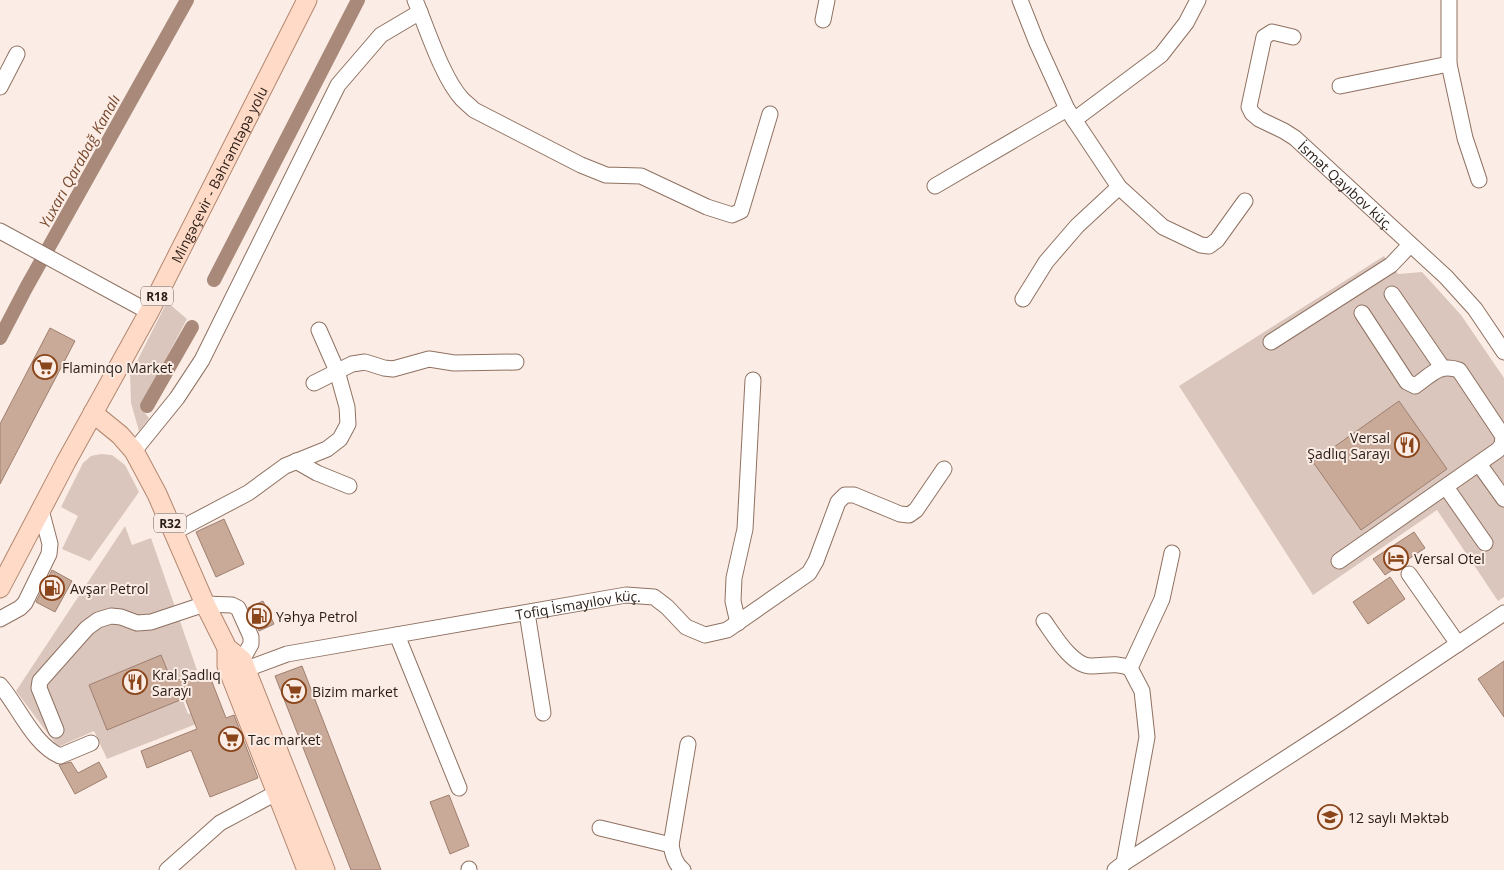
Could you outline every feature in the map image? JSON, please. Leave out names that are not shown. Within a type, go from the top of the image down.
[{"type":"main road","name":"Mingəçevir - Bəhrəmtəpə yolu","points":[[0,588],[149,312],[307,0]]},
{"type":"main road","name":"R32","points":[[93,413],[120,435],[134,452],[157,494],[205,604],[227,648],[227,666],[239,668]]},
{"type":"main road","name":"R32","points":[[239,668],[276,793],[307,870]]},
{"type":"main road","name":"R32","points":[[239,668],[325,870]]},
{"type":"street","points":[[823,20],[827,0]]},
{"type":"street","points":[[1020,0],[1037,43],[1070,114],[1119,187],[1163,228],[1201,245],[1209,246],[1218,240],[1245,201]]},
{"type":"street","points":[[935,186],[1070,114],[1161,55],[1186,23],[1198,0]]},
{"type":"street","points":[[1449,0],[1449,64],[1465,138],[1479,180]]},
{"type":"street","points":[[134,452],[176,398],[202,360],[338,85],[381,35],[417,6],[450,82],[462,99],[474,110],[581,165],[606,175],[641,176],[707,208],[732,215],[741,211],[770,114]]},
{"type":"street","name":"İsmət Qayıbov küç.","points":[[1294,37],[1272,32],[1264,38],[1250,96],[1249,107],[1252,113],[1259,120],[1295,138],[1446,277],[1475,309],[1504,352]]},
{"type":"street","points":[[0,87],[17,54]]},
{"type":"street","points":[[1340,86],[1449,64]]},
{"type":"street","points":[[1023,299],[1046,262],[1077,226],[1119,187]]},
{"type":"street","points":[[1,232],[149,312]]},
{"type":"street","points":[[1271,342],[1391,264],[1410,245]]},
{"type":"street","points":[[1392,294],[1442,368]]},
{"type":"street","points":[[1340,561],[1479,464],[1501,454],[1503,436],[1499,416],[1459,370],[1450,367],[1442,368],[1415,386],[1407,382],[1362,313]]},
{"type":"street","points":[[174,532],[248,493],[285,466],[326,449],[340,440],[348,424],[347,407],[337,371],[319,330]]},
{"type":"street","points":[[314,383],[352,364],[365,362],[393,369],[429,359],[454,363],[516,362]]},
{"type":"street","points":[[738,623],[733,600],[734,578],[745,529],[753,380]]},
{"type":"street","points":[[296,461],[317,473],[349,486]]},
{"type":"street","points":[[1479,464],[1504,499]]},
{"type":"street","name":"Tofiq İsmayılov küç.","points":[[239,668],[287,654],[626,595],[654,597],[667,607],[686,627],[705,635],[727,630],[810,573],[838,502],[845,495],[854,495],[900,514],[909,515],[916,510],[944,469]]},
{"type":"street","points":[[1446,487],[1485,543]]},
{"type":"street","points":[[0,619],[20,608],[25,603],[49,554],[50,544],[41,510]]},
{"type":"street","points":[[1130,668],[1162,600],[1172,552]]},
{"type":"street","points":[[1409,574],[1458,644]]},
{"type":"street","points":[[56,730],[39,688],[40,682],[87,628],[98,620],[111,616],[121,617],[138,623],[150,622],[205,604],[232,605],[238,608],[251,638],[251,644],[239,668]]},
{"type":"street","points":[[527,613],[543,713]]},
{"type":"street","points":[[1120,866],[1504,613]]},
{"type":"street","points":[[1044,621],[1070,657],[1088,666],[1120,664],[1130,668],[1142,691],[1147,738],[1120,866]]},
{"type":"street","points":[[397,635],[459,788]]},
{"type":"street","points":[[0,685],[40,741],[51,752],[60,756],[90,743]]},
{"type":"street","points":[[678,869],[673,856],[672,845],[688,744]]},
{"type":"street","points":[[167,870],[220,823],[276,793]]},
{"type":"street","points":[[600,828],[672,845]]},
{"type":"shaded area","points":[[1384,256],[1398,274],[1422,272],[1461,315],[1504,378],[1504,597],[1498,601],[1437,510],[1313,595],[1179,386]]},
{"type":"shaded area","points":[[167,302],[187,319],[140,407],[149,418],[139,431],[131,403],[130,375]]},
{"type":"shaded area","points":[[101,454],[112,455],[125,465],[139,492],[90,561],[62,549],[78,516],[61,507],[83,463],[91,456]]},
{"type":"shaded area","points":[[125,526],[132,545],[151,538],[197,670],[175,679],[188,714],[215,705],[219,715],[107,759],[94,731],[58,747],[16,691]]},
{"type":"building","points":[[50,328],[75,341],[0,484],[0,424]]},
{"type":"building","points":[[1399,401],[1447,469],[1361,530],[1313,462]]},
{"type":"building","points":[[224,519],[244,564],[216,577],[196,532]]},
{"type":"building","points":[[1414,532],[1425,548],[1385,575],[1373,559]]},
{"type":"building","points":[[52,570],[72,581],[55,612],[36,602]]},
{"type":"building","points":[[1390,577],[1405,599],[1368,624],[1353,602]]},
{"type":"building","points":[[263,601],[274,624],[259,631],[248,608]]},
{"type":"building","points":[[161,655],[172,682],[207,669],[226,718],[234,715],[258,778],[210,797],[191,750],[147,768],[141,751],[197,729],[185,698],[107,730],[89,685]]},
{"type":"building","points":[[1504,661],[1504,717],[1478,679]]},
{"type":"building","points":[[302,666],[381,870],[351,870],[275,676]]},
{"type":"building","points":[[71,762],[78,773],[99,762],[107,777],[75,794],[59,765]]},
{"type":"building","points":[[449,795],[469,846],[450,854],[430,802]]},
{"type":"waterway","name":"Yuxarı Qarabağ Kanalı","points":[[0,338],[187,0]]},
{"type":"waterway","points":[[214,280],[358,0]]},
{"type":"waterway","points":[[147,406],[192,327]]},
{"type":"place","name":"Flaminqo Market","points":[[45,367]]},
{"type":"place","name":"Versal Şadlıq Sarayı","points":[[1407,445]]},
{"type":"place","name":"Versal Otel","points":[[1396,558]]},
{"type":"place","name":"Avşar Petrol","points":[[52,588]]},
{"type":"place","name":"Yəhya Petrol","points":[[259,616]]},
{"type":"place","name":"Kral Şadlıq Sarayı","points":[[135,682]]},
{"type":"place","name":"Bizim market","points":[[294,691]]},
{"type":"place","name":"Tac market","points":[[231,739]]},
{"type":"place","name":"12 saylı Məktəb","points":[[1330,817]]}]
